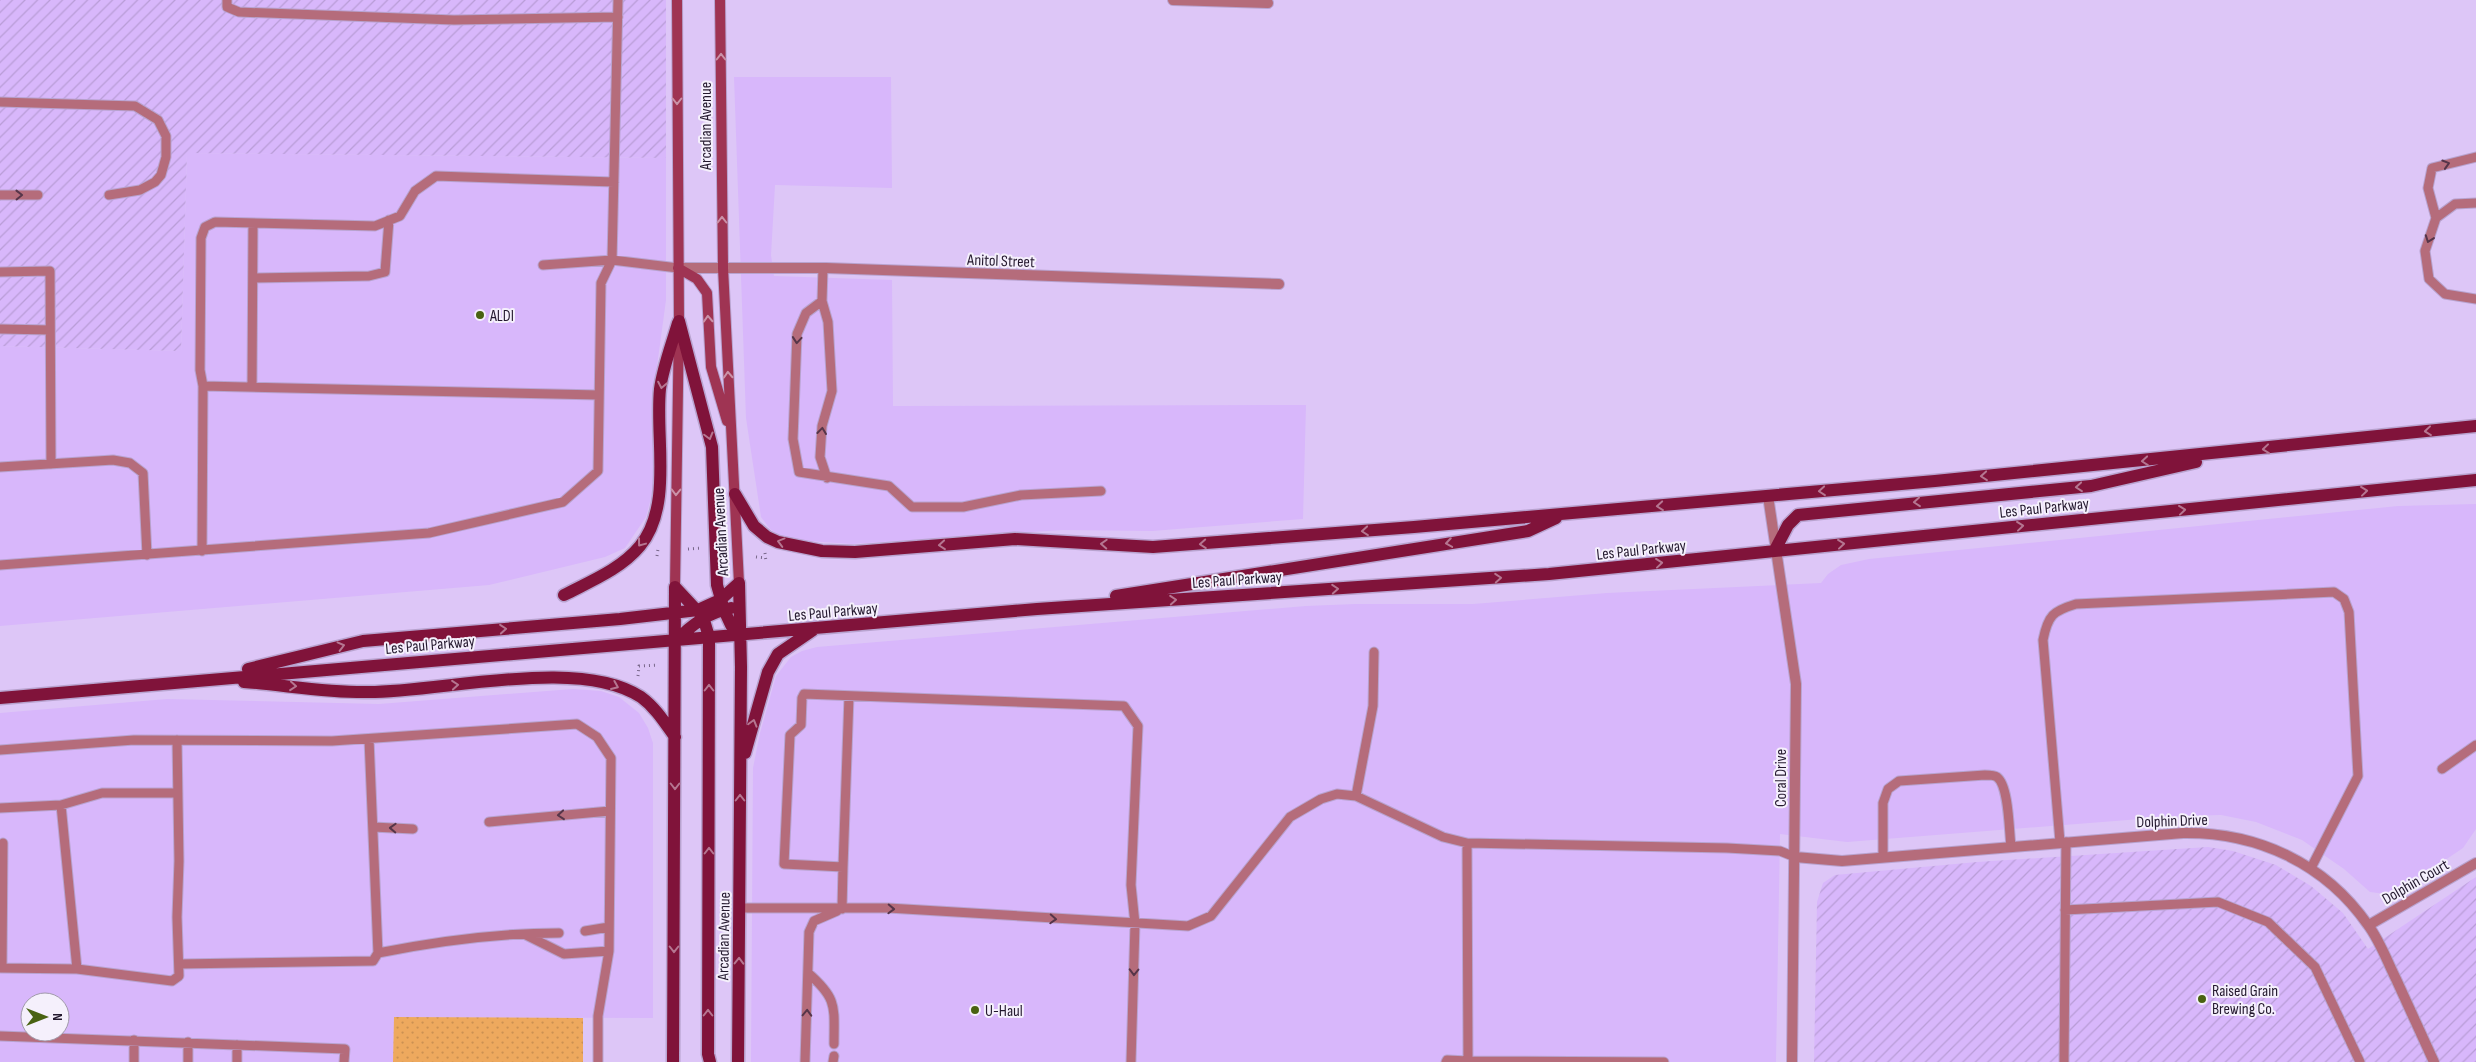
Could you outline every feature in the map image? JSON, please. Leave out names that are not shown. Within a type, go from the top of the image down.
[{"type":"main road","name":"Arcadian Avenue","points":[[673,1062],[675,588],[679,321],[677,0]]},
{"type":"main road","name":"Arcadian Avenue","points":[[720,0],[723,268],[741,635],[738,1062]]},
{"type":"main road","points":[[678,268],[697,279],[707,293],[711,368],[732,435]]},
{"type":"main road","points":[[564,595],[623,563],[640,546],[652,525],[659,505],[660,389],[679,321]]},
{"type":"main road","points":[[679,321],[712,447],[717,584],[722,605],[731,625],[741,635]]},
{"type":"main road","points":[[735,494],[754,526],[767,538],[822,551],[855,552],[1015,539],[1153,547],[1768,496],[2246,451],[2476,426]]},
{"type":"main road","points":[[1775,550],[1788,525],[1798,515],[2091,486],[2246,451]]},
{"type":"main road","name":"Les Paul Parkway","points":[[0,698],[209,679],[815,630],[1037,609],[1549,574],[2476,480]]},
{"type":"main road","points":[[2417,486],[2476,489]]},
{"type":"main road","points":[[1037,609],[1528,531],[1564,514]]},
{"type":"main road","points":[[722,605],[739,583]]},
{"type":"main road","points":[[675,588],[700,614],[709,638],[708,1054],[710,1062]]},
{"type":"main road","points":[[209,679],[363,641],[676,614],[700,614],[722,605],[739,606]]},
{"type":"main road","points":[[676,641],[700,614]]},
{"type":"main road","points":[[740,770],[768,672],[778,654],[815,630]]},
{"type":"main road","points":[[209,679],[368,692],[558,676],[605,682],[640,697],[657,711],[675,738]]},
{"type":"street","points":[[1173,0],[1268,3]]},
{"type":"street","name":"Anitol Street","points":[[678,268],[823,268],[1279,284]]},
{"type":"street","name":"Coral Drive","points":[[1768,496],[1796,684],[1792,1062]]},
{"type":"street","name":"Dolphin Drive","points":[[1795,857],[1842,861],[2011,846],[2207,832],[2264,844],[2311,868],[2335,886],[2369,926],[2434,1062]]},
{"type":"street","name":"Dolphin Court","points":[[2369,926],[2476,864]]},
{"type":"lane","points":[[227,0],[227,6],[239,12],[454,20],[618,17]]},
{"type":"lane","points":[[0,565],[429,533],[563,502],[598,471],[601,283],[612,260],[618,0]]},
{"type":"lane","points":[[0,102],[135,106],[158,120],[166,136],[166,158],[161,175],[155,182],[140,190],[109,195]]},
{"type":"lane","points":[[2476,157],[2432,168],[2428,188],[2436,218],[2425,251],[2429,279],[2445,294],[2476,300]]},
{"type":"lane","points":[[202,551],[203,386],[200,370],[201,238],[205,226],[215,222],[375,226],[400,216],[415,191],[436,176],[614,182]]},
{"type":"lane","points":[[0,195],[38,194]]},
{"type":"lane","points":[[2436,218],[2455,204],[2476,203]]},
{"type":"lane","points":[[252,278],[369,276],[385,272],[389,220]]},
{"type":"lane","points":[[252,387],[254,224]]},
{"type":"lane","points":[[543,264],[612,260],[678,268]]},
{"type":"lane","points":[[823,268],[822,301],[828,322],[832,391],[822,426],[820,456],[827,478]]},
{"type":"lane","points":[[0,272],[50,271],[51,464]]},
{"type":"lane","points":[[822,301],[806,313],[797,334],[793,439],[799,472],[827,478],[889,486],[912,507],[963,507],[1021,495],[1101,491]]},
{"type":"lane","points":[[0,329],[50,330]]},
{"type":"lane","points":[[203,386],[599,394]]},
{"type":"lane","points":[[0,467],[113,460],[130,463],[143,473],[147,554]]},
{"type":"lane","points":[[2064,1062],[2065,910],[2063,842],[2043,640],[2046,623],[2052,614],[2076,604],[2334,592],[2344,599],[2349,612],[2358,776],[2311,868]]},
{"type":"lane","points":[[1356,796],[1372,706],[1374,652]]},
{"type":"lane","points":[[843,867],[784,864],[790,734],[801,725],[802,698],[804,694],[1124,706],[1138,726],[1131,885],[1135,924],[1131,1062]]},
{"type":"lane","points":[[842,909],[849,696]]},
{"type":"lane","points":[[0,750],[134,740],[332,741],[577,724],[597,737],[612,758],[609,951],[598,1016],[598,1062]]},
{"type":"lane","points":[[179,964],[373,961],[378,953],[369,739]]},
{"type":"lane","points":[[2,843],[1,968],[77,969],[172,981],[179,976],[177,740]]},
{"type":"lane","points":[[2442,769],[2476,745]]},
{"type":"lane","points":[[1883,858],[1883,803],[1888,789],[1899,781],[1986,774],[1996,777],[2002,784],[2006,797],[2011,846]]},
{"type":"lane","points":[[0,808],[61,806],[102,793],[178,793]]},
{"type":"lane","points":[[740,908],[888,908],[1188,926],[1211,916],[1290,818],[1321,799],[1337,794],[1356,796],[1442,837],[1467,843],[1780,851],[1795,857]]},
{"type":"lane","points":[[61,806],[77,969]]},
{"type":"lane","points":[[489,822],[610,811]]},
{"type":"lane","points":[[373,827],[413,829]]},
{"type":"lane","points":[[1467,843],[1468,1061]]},
{"type":"lane","points":[[2065,910],[2218,902],[2268,922],[2315,967],[2360,1062]]},
{"type":"lane","points":[[805,1062],[809,932],[814,921],[842,909]]},
{"type":"lane","points":[[585,931],[609,928]]},
{"type":"lane","points":[[378,953],[425,944],[521,933],[558,933]]},
{"type":"lane","points":[[521,933],[564,954],[609,951]]},
{"type":"lane","points":[[808,973],[826,989],[834,1008],[834,1044]]},
{"type":"lane","points":[[0,1036],[344,1049],[344,1062]]},
{"type":"lane","points":[[134,1040],[134,1062]]},
{"type":"lane","points":[[188,1042],[188,1062]]},
{"type":"lane","points":[[237,1044],[237,1062]]},
{"type":"lane","points":[[1446,1062],[1448,1060],[1664,1062]]},
{"type":"path","points":[[685,549],[706,548]]},
{"type":"path","points":[[653,549],[664,549]]},
{"type":"path","points":[[657,556],[658,549]]},
{"type":"path","points":[[756,557],[766,558],[766,562]]},
{"type":"path","points":[[638,676],[639,666],[645,664],[658,665]]},
{"type":"shaded area","points":[[0,0],[666,0],[666,158],[187,153],[181,351],[0,346]]},
{"type":"shaded area","points":[[734,77],[891,77],[892,188],[775,185],[771,255],[774,276],[892,280],[893,406],[1306,405],[1303,519],[1152,531],[1063,530],[852,544],[795,540],[780,536],[770,529],[761,517],[746,418]]},
{"type":"shaded area","points":[[187,153],[666,158],[666,300],[654,388],[655,465],[652,494],[646,517],[625,548],[605,557],[489,585],[0,626],[0,346],[181,351]]},
{"type":"shaded area","points":[[2476,504],[2476,829],[2463,848],[2411,883],[2386,894],[2370,892],[2344,869],[2302,840],[2256,822],[2221,815],[2179,816],[1847,842],[1780,834],[1776,1062],[751,1062],[753,768],[760,733],[776,676],[791,657],[802,651],[817,647],[1306,606],[1473,604],[1607,593],[1821,583],[1828,574],[1841,565],[1869,559],[2398,506]]},
{"type":"shaded area","points":[[573,689],[601,691],[619,697],[639,713],[648,728],[653,743],[653,1018],[394,1017],[393,1062],[0,1062],[0,713],[167,699],[379,704]]},
{"type":"shaded area","points":[[2208,847],[2233,851],[2276,865],[2311,886],[2343,913],[2368,949],[2476,877],[2476,1062],[1814,1062],[1817,902],[1823,883],[1835,875],[1977,862]]},
{"type":"shaded area","points":[[394,1017],[583,1018],[583,1062],[393,1062]]},
{"type":"place","name":"ALDI","points":[[480,315]]},
{"type":"place","name":"Raised Grain Brewing Co.","points":[[2202,999]]},
{"type":"place","name":"U-Haul","points":[[975,1010]]}]
